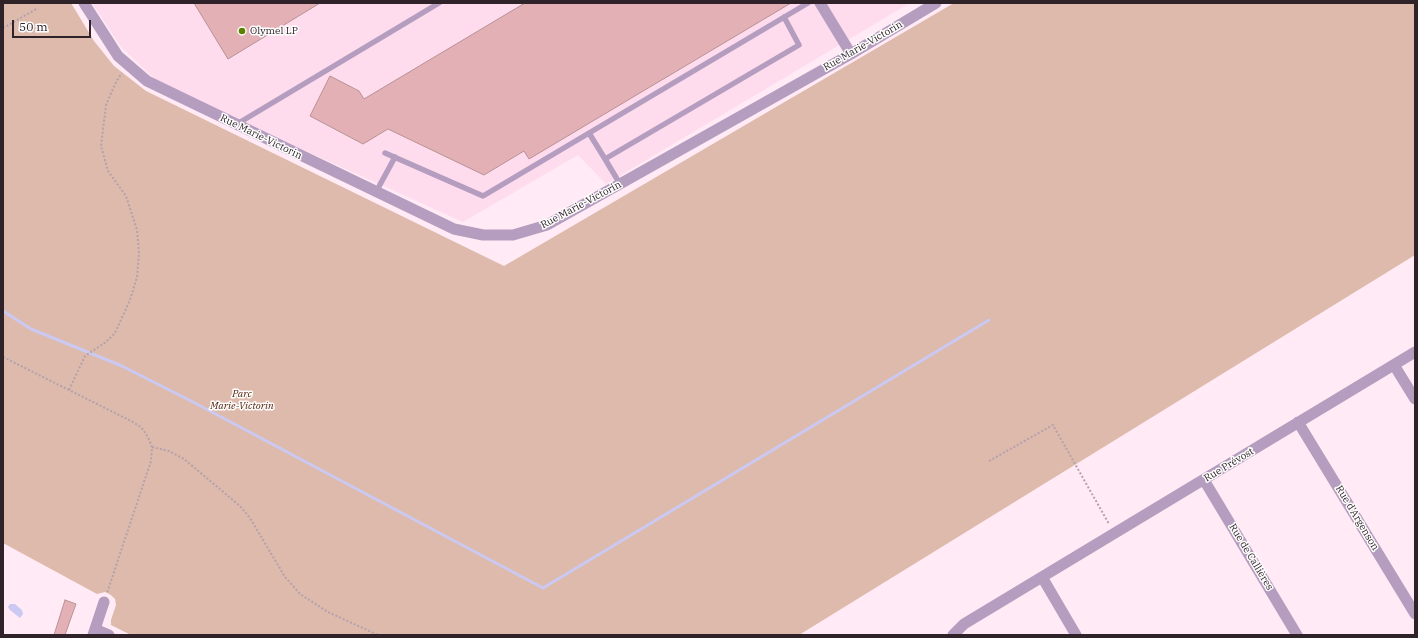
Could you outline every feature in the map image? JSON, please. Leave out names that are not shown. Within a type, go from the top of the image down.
[{"type":"street","name":"Rue Marie-Victorin","points":[[84,3],[108,42],[128,66],[147,81],[454,229],[483,235],[513,235],[546,225],[851,54],[936,3]]},
{"type":"street","points":[[820,3],[851,54]]},
{"type":"street","name":"Rue Prévost","points":[[953,635],[964,624],[1415,352]]},
{"type":"street","points":[[1394,364],[1415,399]]},
{"type":"street","name":"Rue d'Argenson","points":[[1298,422],[1415,614]]},
{"type":"street","name":"Rue de Callières","points":[[1204,480],[1297,635]]},
{"type":"street","points":[[1042,578],[1076,635]]},
{"type":"street","points":[[104,602],[94,632],[109,635]]},
{"type":"lane","points":[[236,125],[439,3]]},
{"type":"lane","points":[[385,153],[483,196],[808,3]]},
{"type":"lane","points":[[604,159],[799,45],[784,17]]},
{"type":"lane","points":[[589,133],[620,184]]},
{"type":"lane","points":[[376,192],[395,157]]},
{"type":"path","points":[[3,28],[38,8]]},
{"type":"path","points":[[69,390],[82,361],[95,348],[111,338],[118,328],[134,290],[138,264],[138,241],[130,206],[120,186],[108,171],[101,146],[106,105],[116,82],[128,66]]},
{"type":"path","points":[[3,357],[137,424],[148,437],[152,447],[149,466],[104,602]]},
{"type":"path","points":[[989,461],[1053,425],[1115,533]]},
{"type":"path","points":[[152,447],[169,450],[184,459],[240,506],[250,518],[285,577],[300,594],[328,612],[378,635]]},
{"type":"shaded area","points":[[92,3],[910,3],[606,184],[578,155],[463,222],[162,86],[121,47]]},
{"type":"green space","name":"Parc Marie-Victorin","points":[[3,3],[71,3],[94,41],[114,66],[146,91],[504,266],[954,3],[1415,3],[1415,255],[799,635],[131,635],[111,625],[111,620],[116,605],[115,599],[111,595],[105,592],[97,594],[3,543]]},
{"type":"water","points":[[10,604],[15,604],[22,610],[23,614],[20,618],[10,610],[8,607]]},
{"type":"building","name":"Olymel LP","points":[[194,3],[320,3],[228,59]]},
{"type":"building","points":[[525,3],[791,3],[529,159],[524,151],[484,175],[388,129],[363,144],[310,116],[330,76],[359,91],[364,99]]},
{"type":"building","points":[[65,600],[76,604],[65,635],[54,635]]},
{"type":"waterway","points":[[3,311],[31,329],[122,366],[193,402],[543,588],[989,320]]},
{"type":"place","name":"Olymel LP","points":[[242,31]]}]
